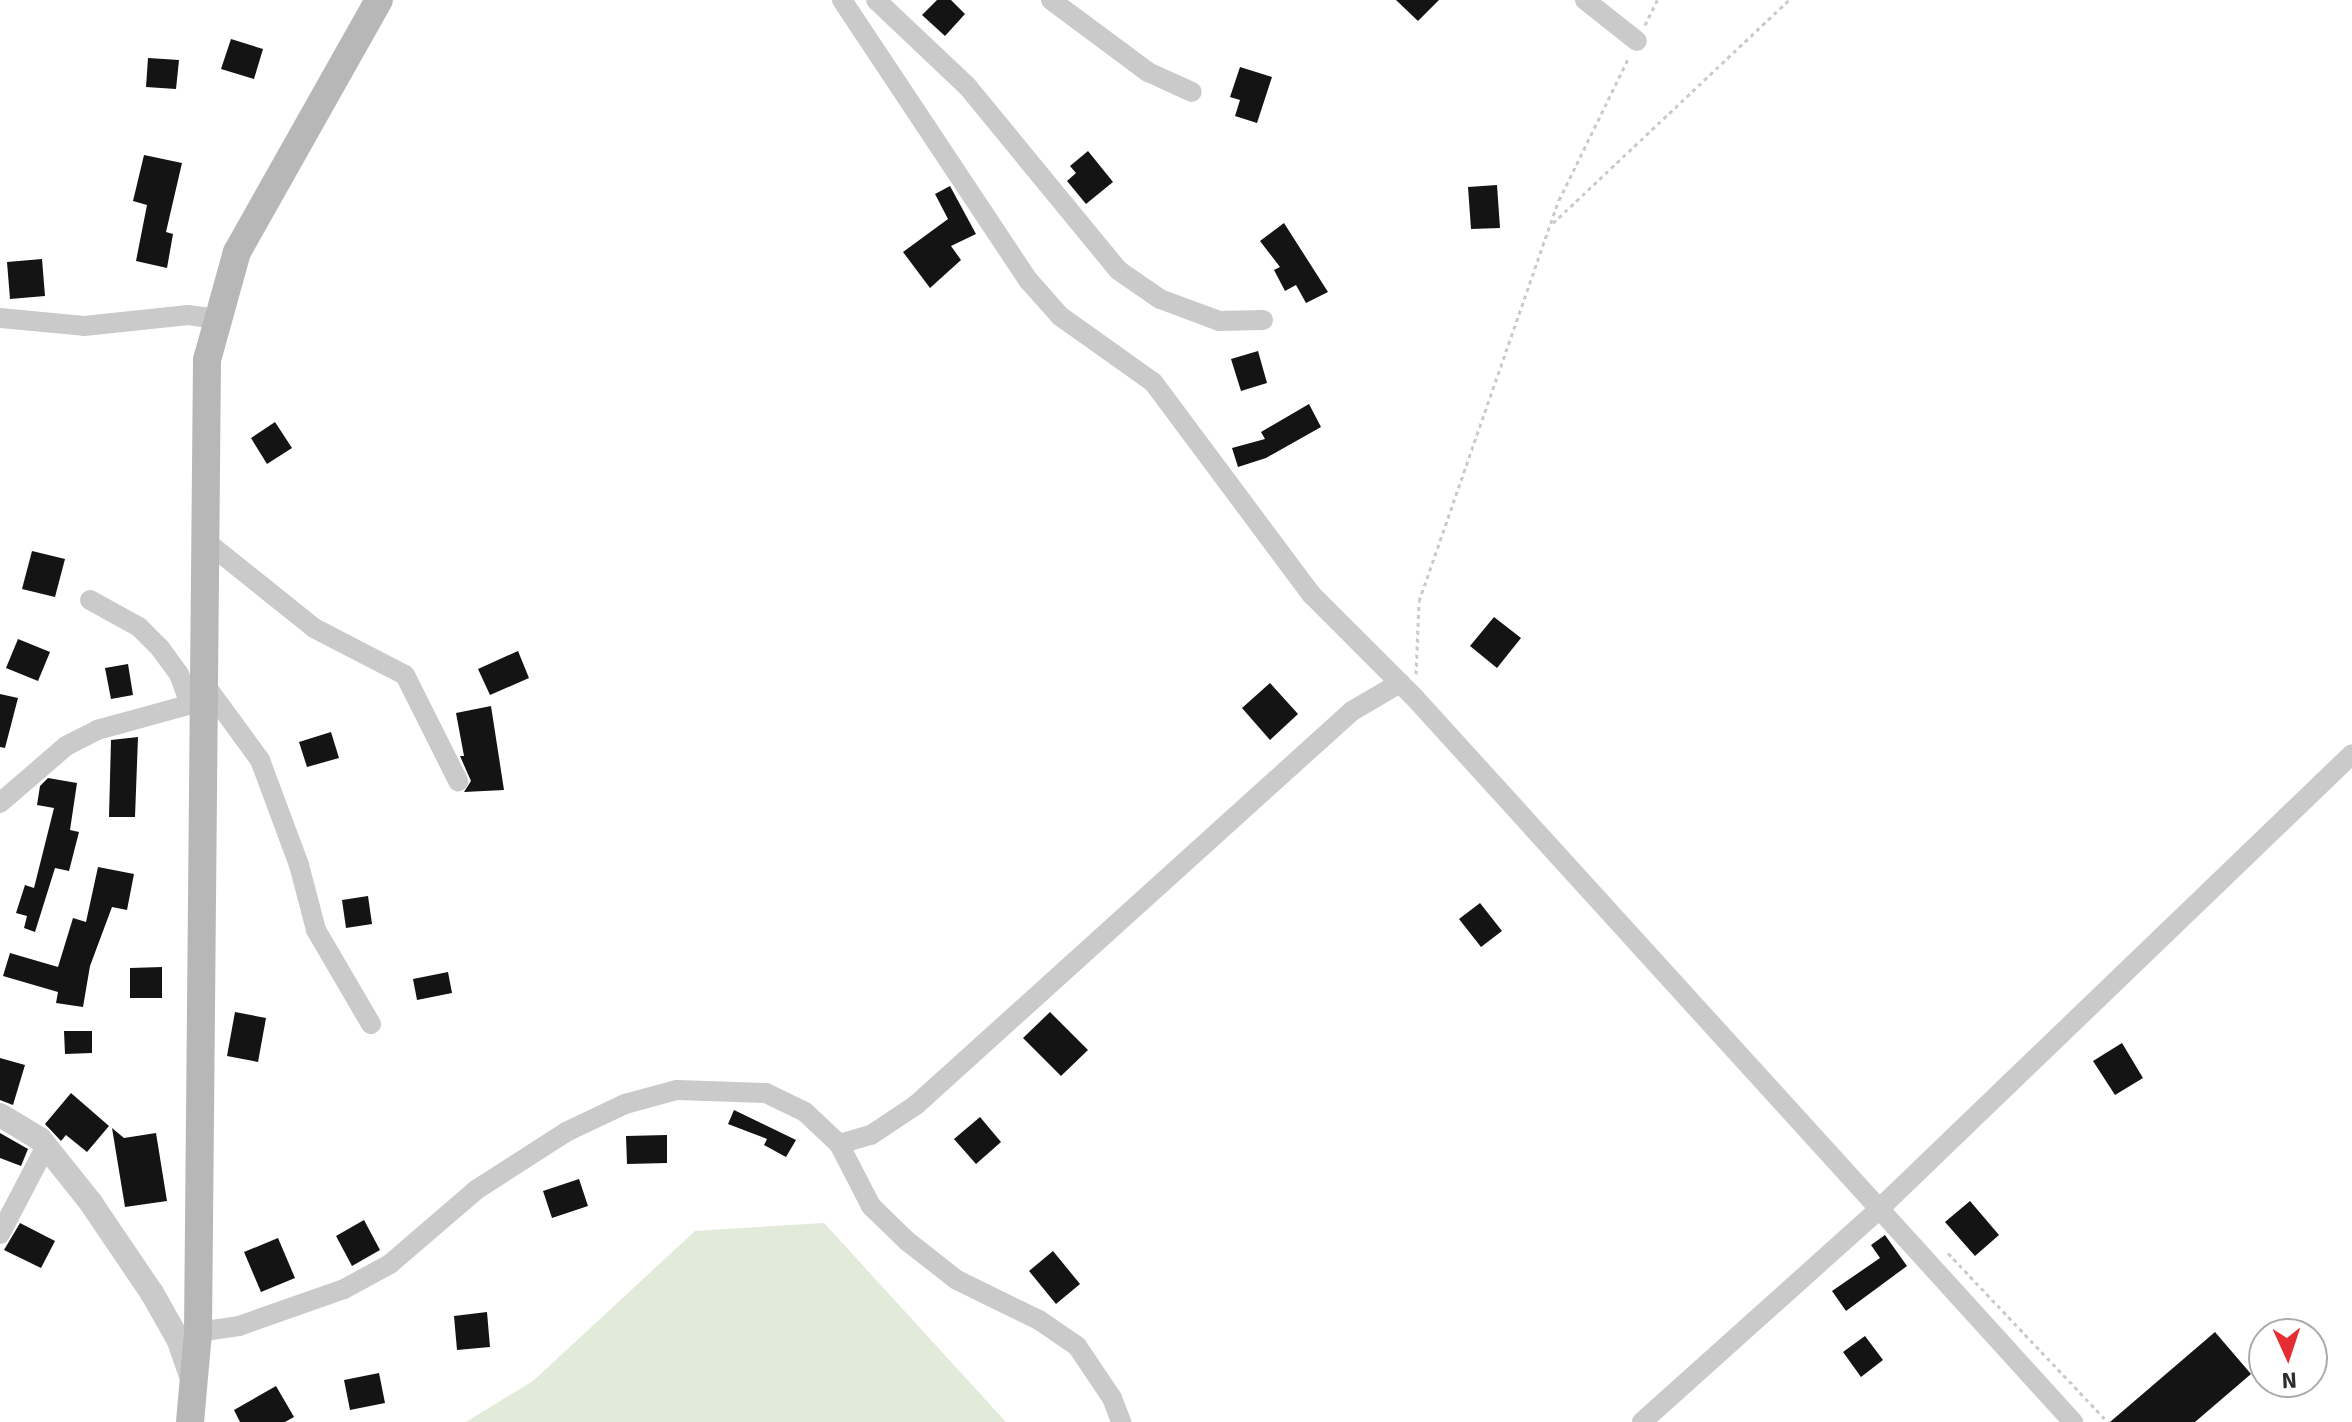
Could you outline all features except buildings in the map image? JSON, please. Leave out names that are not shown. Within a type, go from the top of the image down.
[{"type":"main road","points":[[190,1422],[198,1332],[202,422],[215,319],[251,225],[379,0]]},
{"type":"street","points":[[842,0],[1029,281],[1060,316],[1153,382],[1312,595],[1407,690],[1877,1211],[2073,1422]]},
{"type":"street","points":[[876,0],[967,86],[1118,270],[1160,299],[1219,321],[1263,320]]},
{"type":"street","points":[[1051,0],[1148,72],[1192,92]]},
{"type":"street","points":[[1585,0],[1637,41]]},
{"type":"street","points":[[0,318],[84,326],[188,315],[215,319]]},
{"type":"street","points":[[203,539],[314,628],[405,675],[458,781]]},
{"type":"street","points":[[90,600],[139,627],[260,760],[299,865],[316,930],[371,1024]]},
{"type":"street","points":[[839,1144],[871,1135],[916,1105],[1352,711],[1407,690]]},
{"type":"street","points":[[0,803],[66,746],[97,730],[199,696]]},
{"type":"street","points":[[1642,1422],[1877,1211],[2352,754]]},
{"type":"street","points":[[198,1332],[239,1326],[344,1289],[390,1264],[476,1190],[519,1162],[625,1104],[689,1089],[766,1093],[805,1112],[839,1144],[846,1166],[871,1206],[907,1241],[957,1280],[1039,1320],[1077,1346],[1112,1398],[1121,1422]]},
{"type":"street","points":[[0,1115],[46,1146],[152,1293],[179,1341],[195,1388]]},
{"type":"street","points":[[0,1234],[46,1146]]},
{"type":"path","points":[[1407,690],[1419,601],[1550,226],[1657,0]]},
{"type":"path","points":[[1550,226],[1789,0]]},
{"type":"path","points":[[1947,1252],[2108,1422]]},
{"type":"green space","points":[[824,1223],[1006,1422],[466,1422],[533,1381],[695,1231]]}]
